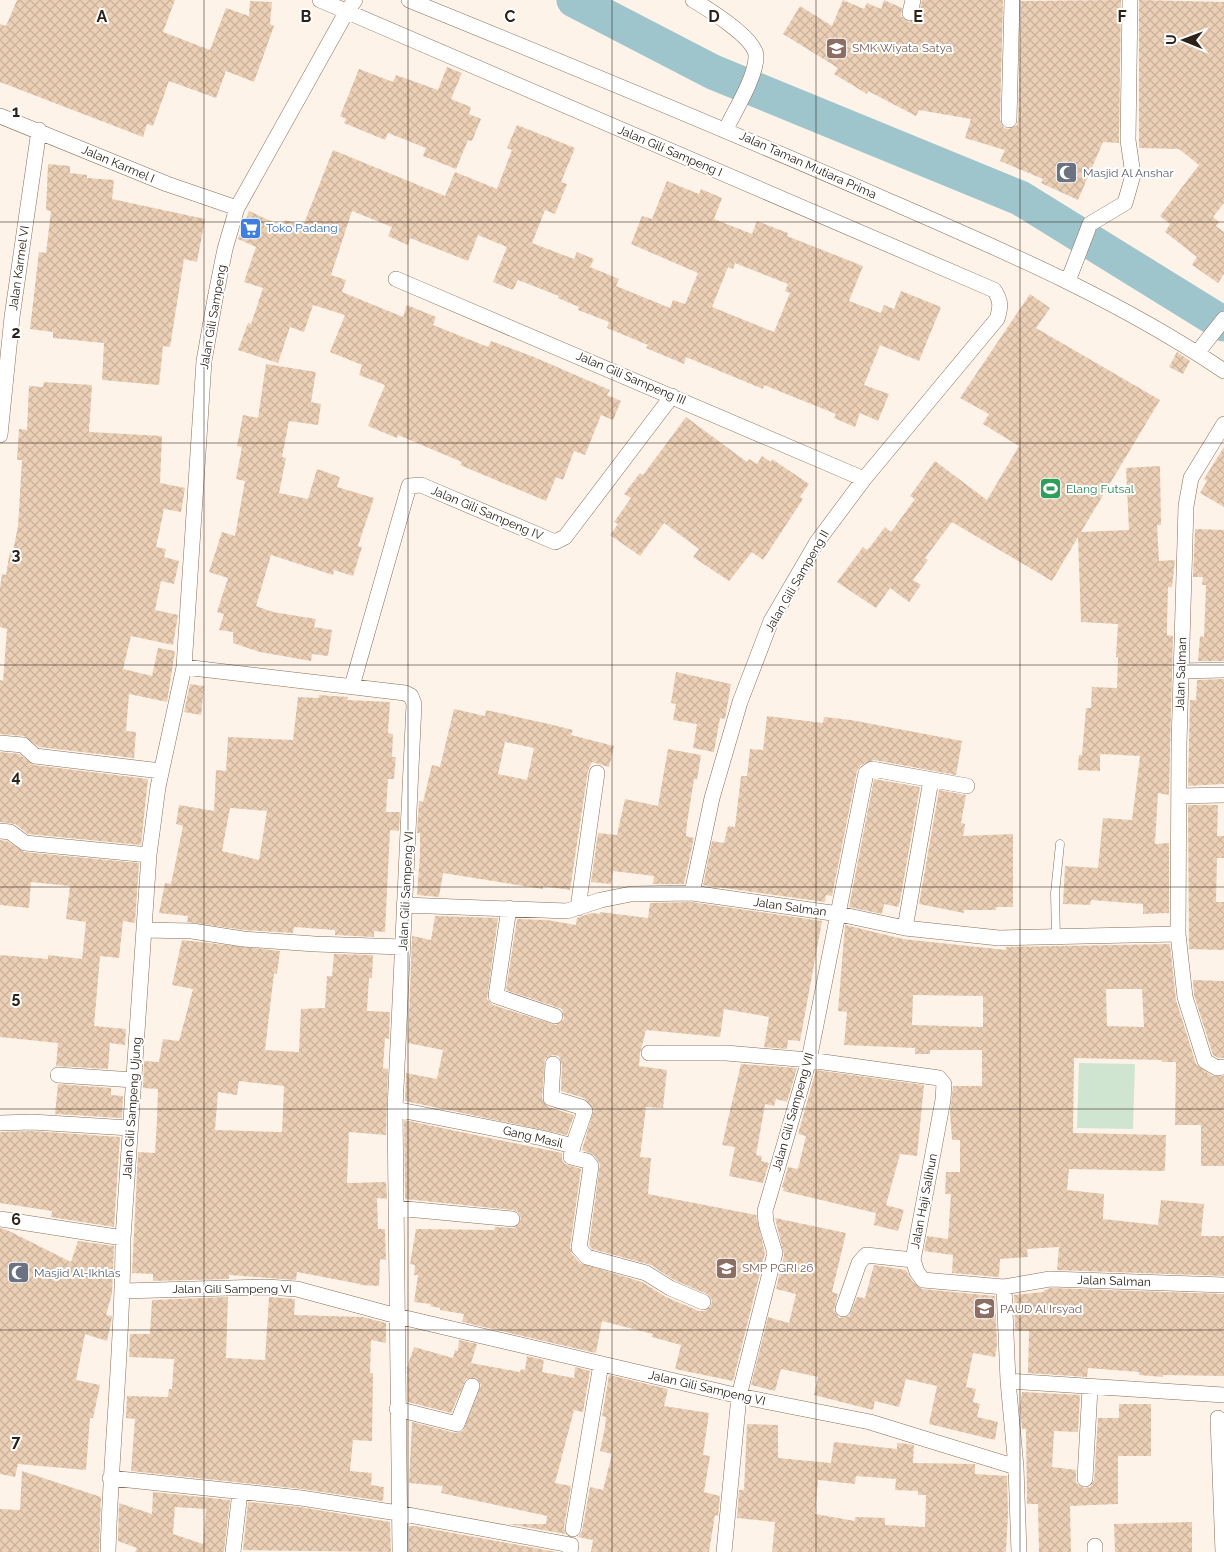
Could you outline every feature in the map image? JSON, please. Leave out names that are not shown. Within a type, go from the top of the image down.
[{"type":"street","name":"Jalan Gili Sampeng I","points":[[320,0],[351,6],[994,290]]},
{"type":"street","name":"Jalan Taman Mutiara Prima","points":[[409,0],[728,124],[1068,281],[1197,353],[1224,371]]},
{"type":"street","points":[[693,0],[716,13],[751,43],[756,54],[752,73],[728,124]]},
{"type":"street","points":[[1009,120],[1012,0]]},
{"type":"street","points":[[1068,281],[1090,224],[1125,203],[1134,175],[1128,140],[1130,0]]},
{"type":"street","name":"Jalan Gili Sampeng","points":[[184,667],[204,361],[225,249],[237,208],[351,6]]},
{"type":"street","name":"Jalan Karmel I","points":[[0,116],[39,130],[167,184],[237,208]]},
{"type":"street","name":"Jalan Karmel VI","points":[[0,435],[12,317],[39,130]]},
{"type":"street","name":"Jalan Gili Sampeng III","points":[[396,279],[864,479]]},
{"type":"street","name":"Jalan Gili Sampeng II","points":[[692,893],[714,790],[740,702],[771,621],[817,542],[864,479],[997,319],[1001,306],[999,297],[994,290]]},
{"type":"street","points":[[1197,353],[1224,319]]},
{"type":"street","name":"Jalan Gili Sampeng IV","points":[[352,686],[407,489],[410,486],[421,485],[555,542],[566,537],[672,396]]},
{"type":"street","name":"Jalan Salman","points":[[1224,424],[1191,478],[1186,506],[1181,671],[1178,934],[1185,997],[1205,1061],[1217,1068],[1224,1068]]},
{"type":"street","name":"Jalan Gili Sampeng VI","points":[[184,667],[405,693],[411,696],[414,704],[395,1109],[398,1513],[400,1552]]},
{"type":"street","name":"Jalan Gili Sampeng Ujung","points":[[108,1552],[110,1478],[123,1291],[123,1238],[149,855],[161,771],[184,667]]},
{"type":"street","points":[[1181,671],[1224,670]]},
{"type":"street","points":[[0,743],[23,745],[35,756],[161,771]]},
{"type":"street","name":"Jalan Gili Sampeng VII","points":[[724,1552],[739,1396],[774,1262],[775,1253],[766,1223],[765,1211],[809,1060],[866,773],[872,768],[967,786]]},
{"type":"street","points":[[578,908],[597,773]]},
{"type":"street","points":[[905,928],[931,780]]},
{"type":"street","points":[[1179,796],[1224,795]]},
{"type":"street","points":[[0,830],[10,832],[25,843],[149,855]]},
{"type":"street","name":"Jalan Salman","points":[[404,906],[567,911],[631,894],[692,893],[839,914],[905,928],[999,938],[1178,934]]},
{"type":"street","points":[[509,908],[496,996],[555,1016]]},
{"type":"street","points":[[144,930],[192,931],[243,939],[315,944],[403,947]]},
{"type":"street","name":"Jalan Haji Salihun","points":[[649,1053],[726,1053],[809,1060],[939,1078],[944,1084],[943,1100],[913,1260],[917,1272],[923,1280],[1004,1287]]},
{"type":"street","points":[[553,1064],[551,1098],[581,1107],[585,1111],[573,1146]]},
{"type":"street","points":[[58,1075],[134,1080]]},
{"type":"street","name":"Gang Masil","points":[[395,1109],[542,1138],[573,1146],[570,1157],[587,1161],[591,1166],[579,1248],[587,1257],[646,1273],[670,1288],[703,1302]]},
{"type":"street","points":[[0,1123],[32,1122],[130,1128]]},
{"type":"street","points":[[396,1208],[512,1219]]},
{"type":"street","points":[[0,1219],[123,1238]]},
{"type":"street","points":[[843,1309],[859,1263],[866,1256],[913,1260]]},
{"type":"street","name":"Jalan Salman","points":[[1004,1287],[1050,1279],[1224,1285]]},
{"type":"street","name":"Jalan Gili Sampeng VI","points":[[123,1291],[266,1287],[297,1289],[397,1316],[601,1364],[739,1396],[870,1422],[1016,1467]]},
{"type":"street","points":[[1004,1287],[1008,1381],[1016,1467],[1019,1552]]},
{"type":"street","points":[[573,1529],[601,1364]]},
{"type":"street","points":[[1008,1381],[1090,1388],[1224,1395]]},
{"type":"street","points":[[397,1408],[458,1424],[472,1386]]},
{"type":"street","points":[[1085,1480],[1090,1388]]},
{"type":"street","points":[[1218,1418],[1223,1552]]},
{"type":"street","points":[[110,1478],[240,1492],[398,1513],[570,1545],[570,1552]]},
{"type":"street","points":[[233,1552],[240,1492]]},
{"type":"lane","points":[[1056,937],[1055,893],[1060,844]]},
{"type":"green space","points":[[1079,1063],[1135,1064],[1133,1129],[1077,1128]]},
{"type":"building","points":[[17,0],[175,0],[163,32],[210,50],[226,8],[249,16],[250,1],[272,2],[270,24],[274,26],[254,82],[226,71],[216,98],[169,81],[153,126],[147,124],[143,137],[0,82],[0,24],[6,26]]},
{"type":"building","points":[[843,0],[864,9],[867,3],[881,9],[884,0],[902,8],[901,16],[908,22],[917,19],[922,0],[1003,0],[1000,120],[1004,128],[1009,129],[1017,125],[1018,120],[1021,1],[1121,0],[1119,143],[1103,142],[1078,200],[1041,183],[1043,179],[1000,161],[1005,150],[965,138],[971,119],[919,110],[916,116],[868,91],[867,94],[834,74],[838,68],[783,34],[800,6],[832,26]]},
{"type":"building","points":[[1139,0],[1224,2],[1224,203],[1213,217],[1219,222],[1216,226],[1224,232],[1224,274],[1218,283],[1192,265],[1197,257],[1165,232],[1170,224],[1160,216],[1199,165],[1179,149],[1139,148]]},
{"type":"building","points":[[447,67],[462,73],[451,99],[471,107],[469,114],[481,119],[472,141],[468,140],[456,169],[423,156],[426,148],[388,133],[385,140],[344,123],[346,119],[340,116],[359,69],[393,82],[396,75],[438,90]]},
{"type":"building","points":[[517,125],[575,148],[561,182],[567,184],[555,214],[545,210],[532,243],[574,259],[577,252],[594,259],[590,267],[619,279],[616,286],[670,308],[673,300],[685,304],[698,273],[631,244],[642,216],[652,219],[667,181],[699,194],[701,189],[722,198],[714,219],[752,234],[757,221],[788,233],[787,236],[863,266],[849,301],[881,313],[884,305],[894,309],[901,291],[941,307],[919,361],[880,345],[864,385],[889,394],[878,421],[860,413],[855,427],[834,418],[836,414],[764,385],[763,389],[686,357],[684,364],[646,348],[648,345],[607,328],[609,322],[578,310],[579,307],[558,298],[559,296],[518,280],[513,290],[493,282],[507,247],[478,235],[468,261],[410,238],[408,245],[388,236],[392,227],[352,211],[331,275],[346,280],[342,292],[403,317],[407,305],[436,317],[433,325],[488,347],[491,341],[534,357],[610,390],[607,395],[621,401],[613,420],[601,415],[585,455],[574,451],[563,480],[556,477],[546,501],[460,465],[462,462],[398,435],[397,438],[368,426],[385,385],[359,375],[362,365],[330,352],[345,315],[313,305],[304,332],[290,327],[278,363],[238,350],[248,323],[251,324],[263,288],[244,282],[256,247],[238,239],[249,211],[283,227],[285,220],[303,226],[333,150],[445,196],[455,172],[497,189],[512,150],[507,148]],"holes":[[[735,263],[788,284],[785,291],[790,293],[774,332],[712,307],[728,267],[733,269]]]},
{"type":"building","points":[[48,164],[70,166],[70,173],[87,175],[87,178],[114,180],[112,199],[205,219],[197,262],[184,259],[170,347],[163,346],[159,385],[102,380],[104,343],[53,338],[53,332],[30,329],[39,252],[46,253],[51,211],[46,210]]},
{"type":"building","points":[[1030,294],[1050,308],[1036,328],[1160,400],[1081,532],[1129,530],[1126,468],[1160,466],[1161,525],[1157,525],[1159,561],[1175,560],[1172,587],[1168,587],[1167,626],[1167,635],[1173,636],[1169,795],[1158,793],[1155,844],[1169,843],[1169,913],[1143,914],[1143,904],[1091,900],[1090,905],[1063,904],[1065,866],[1098,868],[1103,818],[1132,820],[1140,756],[1100,754],[1100,771],[1078,770],[1079,755],[1082,755],[1086,708],[1091,708],[1092,687],[1117,688],[1118,624],[1081,622],[1078,537],[1052,581],[952,522],[925,558],[928,560],[913,580],[921,585],[909,602],[890,588],[876,608],[837,582],[863,547],[867,550],[885,527],[891,532],[915,499],[910,496],[935,461],[987,500],[1019,446],[983,424],[989,414],[960,398]]},
{"type":"building","points":[[1177,352],[1190,361],[1183,374],[1169,367]]},
{"type":"building","points":[[266,364],[316,372],[311,402],[321,404],[318,425],[289,421],[282,457],[286,458],[279,493],[308,499],[317,469],[340,477],[337,487],[374,498],[358,546],[362,547],[353,576],[334,570],[333,575],[271,555],[256,606],[273,612],[316,619],[314,627],[332,630],[328,656],[312,654],[311,661],[260,652],[233,643],[233,632],[219,630],[224,614],[217,612],[228,578],[209,572],[222,532],[235,536],[245,481],[236,479],[242,447],[237,446],[243,415],[258,418]]},
{"type":"building","points":[[44,382],[92,385],[89,432],[162,436],[160,483],[185,488],[181,512],[164,509],[156,547],[166,549],[164,557],[179,561],[174,584],[161,581],[155,610],[178,615],[173,645],[131,636],[123,669],[152,676],[158,648],[175,651],[167,702],[129,694],[126,731],[136,732],[134,758],[39,747],[24,736],[0,734],[0,680],[3,681],[7,629],[0,627],[0,588],[2,574],[6,575],[10,551],[13,551],[18,526],[22,460],[17,460],[19,429],[27,430],[29,386],[43,387]]},
{"type":"building","points":[[686,417],[747,462],[749,459],[757,464],[762,456],[771,462],[772,459],[809,484],[800,497],[803,499],[763,560],[752,552],[729,581],[693,557],[699,549],[664,523],[640,556],[610,535],[618,524],[614,522],[631,498],[624,494],[640,473],[643,475]]},
{"type":"building","points":[[1224,447],[1224,507],[1200,493],[1207,481],[1204,479]]},
{"type":"building","points":[[1195,529],[1224,530],[1224,661],[1198,661],[1200,636],[1204,637],[1206,585],[1202,585],[1203,577],[1193,577]]},
{"type":"building","points":[[676,672],[731,684],[725,719],[720,718],[714,752],[693,748],[697,724],[673,720],[676,704],[671,703]]},
{"type":"building","points":[[1224,679],[1224,784],[1188,786],[1190,700],[1196,700],[1197,680]]},
{"type":"building","points":[[190,684],[204,686],[201,715],[184,712]]},
{"type":"building","points":[[319,695],[348,697],[347,700],[390,702],[388,733],[393,734],[392,757],[396,757],[394,779],[388,779],[386,812],[400,812],[399,831],[390,830],[385,932],[374,931],[374,937],[335,935],[335,930],[294,927],[293,933],[244,930],[187,922],[188,916],[159,913],[165,883],[171,884],[183,826],[176,824],[179,805],[214,811],[216,770],[226,771],[228,737],[293,740],[298,697],[319,698]],"holes":[[[230,808],[267,811],[259,860],[222,851]]]},
{"type":"building","points":[[454,709],[485,716],[486,710],[549,724],[573,730],[571,735],[614,746],[609,767],[592,762],[588,771],[570,890],[543,886],[543,889],[443,873],[439,897],[417,895],[420,854],[420,833],[417,833],[419,801],[423,802],[432,765],[440,767]],"holes":[[[505,742],[534,748],[527,780],[498,774]]]},
{"type":"building","points":[[767,716],[823,723],[824,717],[851,720],[962,741],[956,775],[874,760],[861,765],[857,771],[832,896],[826,895],[825,902],[703,885],[712,841],[724,843],[728,826],[735,827],[741,776],[747,776],[750,749],[763,750]]},
{"type":"building","points":[[668,749],[701,755],[697,780],[694,779],[687,823],[686,836],[694,838],[684,884],[653,884],[654,876],[613,871],[611,884],[591,882],[598,833],[617,835],[625,799],[658,806]]},
{"type":"building","points":[[0,752],[19,754],[34,765],[148,779],[141,845],[28,834],[15,824],[0,822]]},
{"type":"building","points":[[874,779],[920,787],[900,901],[898,907],[884,904],[882,914],[849,907]]},
{"type":"building","points":[[939,790],[966,795],[961,823],[965,824],[963,836],[1013,834],[1013,907],[996,907],[996,910],[964,910],[964,913],[919,904]]},
{"type":"building","points":[[1188,805],[1218,805],[1217,836],[1224,836],[1224,858],[1217,858],[1216,902],[1224,902],[1224,950],[1189,949]]},
{"type":"building","points":[[0,840],[7,841],[24,852],[139,863],[135,923],[123,921],[119,958],[100,956],[94,1026],[126,1029],[125,1045],[110,1043],[108,1069],[56,1066],[58,1043],[0,1037],[0,955],[48,959],[48,955],[82,959],[86,922],[66,919],[70,886],[31,882],[29,908],[0,905]]},
{"type":"building","points":[[691,902],[822,921],[800,1041],[788,1040],[787,1049],[764,1047],[769,1017],[724,1009],[720,1037],[646,1030],[640,1053],[639,1066],[667,1070],[663,1108],[646,1107],[640,1157],[651,1158],[648,1194],[756,1215],[765,1253],[733,1381],[675,1369],[681,1345],[652,1337],[653,1334],[602,1321],[596,1353],[462,1322],[464,1314],[440,1310],[440,1308],[430,1306],[431,1304],[414,1302],[418,1275],[414,1275],[415,1265],[410,1264],[416,1229],[494,1230],[495,1227],[515,1228],[521,1219],[518,1212],[513,1210],[405,1199],[404,1120],[562,1153],[562,1160],[565,1164],[581,1169],[570,1247],[572,1254],[580,1263],[642,1282],[666,1297],[699,1311],[705,1311],[711,1306],[712,1300],[707,1294],[674,1280],[651,1265],[592,1249],[589,1245],[600,1164],[594,1155],[582,1150],[594,1109],[584,1098],[561,1091],[562,1065],[559,1056],[553,1055],[545,1059],[542,1098],[548,1107],[574,1115],[567,1135],[405,1101],[406,1073],[437,1079],[443,1050],[408,1043],[412,936],[431,940],[435,916],[498,918],[487,999],[493,1005],[556,1025],[564,1019],[562,1009],[506,990],[517,919],[547,920],[576,925],[577,918],[591,913],[600,914],[600,912],[648,918],[650,903]]},
{"type":"building","points":[[845,925],[903,939],[1006,950],[1006,947],[1170,944],[1176,1000],[1196,1064],[1212,1076],[1224,1076],[1224,1166],[1201,1166],[1201,1125],[1175,1125],[1176,1062],[1074,1058],[1073,1133],[1166,1135],[1165,1171],[1069,1169],[1067,1190],[1104,1194],[1103,1219],[1158,1225],[1161,1200],[1204,1204],[1201,1236],[1224,1236],[1224,1276],[1057,1270],[1059,1247],[1027,1249],[1028,1257],[1000,1259],[999,1277],[952,1273],[953,1255],[924,1251],[927,1236],[948,1239],[951,1194],[945,1194],[946,1172],[960,1172],[960,1140],[952,1140],[950,1112],[953,1086],[982,1086],[982,1050],[930,1050],[930,1054],[915,1054],[915,1048],[844,1045],[847,1012],[838,1011]],"holes":[[[1106,989],[1142,989],[1144,1027],[1107,1026]],[[913,995],[983,996],[983,1027],[912,1025]]]},
{"type":"building","points":[[182,940],[280,951],[277,974],[274,973],[265,1050],[299,1052],[301,1009],[325,1008],[327,976],[332,976],[334,954],[373,955],[372,978],[369,978],[367,1011],[390,1012],[389,1039],[385,1038],[383,1068],[388,1069],[386,1135],[349,1132],[347,1183],[386,1182],[387,1199],[377,1198],[378,1229],[385,1229],[386,1260],[380,1259],[379,1286],[360,1285],[297,1272],[296,1280],[229,1275],[229,1279],[153,1281],[153,1274],[132,1273],[138,1152],[155,1153],[157,1120],[158,1089],[143,1088],[144,1061],[159,1062],[163,1039],[179,1041],[193,989],[172,985]],"holes":[[[239,1081],[284,1086],[282,1132],[215,1130],[218,1092],[237,1095]]]},
{"type":"building","points":[[1193,980],[1224,981],[1224,1058],[1213,1055],[1194,995]]},
{"type":"building","points":[[741,1064],[797,1068],[787,1102],[776,1099],[774,1106],[765,1104],[756,1155],[762,1156],[761,1161],[769,1163],[763,1183],[729,1176],[735,1147],[722,1145]]},
{"type":"building","points":[[816,1070],[924,1085],[917,1156],[900,1154],[886,1205],[904,1210],[898,1231],[874,1225],[876,1213],[783,1191],[784,1188],[782,1187],[788,1167],[798,1169],[806,1136],[798,1134]]},
{"type":"building","points":[[58,1084],[111,1088],[111,1095],[123,1096],[122,1118],[55,1114]]},
{"type":"building","points":[[32,1131],[120,1137],[114,1227],[51,1217],[52,1211],[0,1203],[0,1132]]},
{"type":"building","points":[[775,1218],[846,1233],[832,1292],[838,1294],[834,1310],[839,1318],[849,1316],[857,1297],[865,1298],[874,1265],[906,1270],[912,1281],[922,1289],[995,1296],[997,1345],[995,1357],[973,1353],[966,1387],[976,1389],[973,1402],[980,1404],[977,1417],[998,1422],[995,1440],[929,1424],[937,1386],[906,1379],[899,1407],[875,1401],[873,1410],[814,1395],[818,1377],[781,1369],[775,1391],[751,1385],[768,1317],[789,1323],[796,1294],[776,1289],[784,1255]]},
{"type":"building","points":[[0,1228],[71,1262],[78,1241],[114,1246],[112,1294],[106,1315],[112,1316],[107,1341],[85,1334],[76,1380],[100,1385],[93,1418],[90,1418],[86,1470],[18,1464],[15,1477],[0,1474]]},
{"type":"building","points":[[1051,1288],[1224,1294],[1224,1376],[1163,1375],[1163,1377],[1139,1375],[1139,1372],[1088,1368],[1087,1377],[1028,1373],[1029,1331],[1015,1331],[1014,1295],[1044,1292],[1044,1290]]},
{"type":"building","points":[[228,1297],[226,1358],[265,1360],[269,1297],[295,1299],[294,1315],[363,1317],[386,1323],[386,1343],[371,1340],[370,1373],[373,1373],[372,1441],[353,1440],[350,1471],[372,1473],[371,1485],[384,1487],[383,1501],[302,1489],[131,1471],[135,1419],[126,1418],[127,1396],[168,1397],[169,1389],[172,1389],[174,1359],[129,1357],[130,1334],[150,1334],[152,1300]]},
{"type":"building","points":[[459,1340],[477,1344],[471,1363],[520,1372],[521,1369],[525,1370],[527,1356],[544,1360],[542,1372],[574,1378],[575,1367],[590,1371],[583,1412],[574,1410],[555,1483],[571,1486],[564,1527],[566,1534],[508,1524],[546,1524],[547,1516],[441,1493],[443,1486],[409,1483],[412,1422],[455,1433],[463,1431],[481,1385],[476,1378],[466,1379],[451,1413],[408,1402],[407,1368],[414,1347],[453,1358],[455,1350],[458,1351]]},
{"type":"building","points":[[609,1375],[668,1389],[664,1406],[709,1413],[703,1455],[710,1456],[704,1492],[720,1496],[718,1516],[715,1515],[709,1552],[591,1552],[593,1540],[578,1537],[582,1531],[590,1487],[603,1490],[612,1454],[600,1451],[605,1427],[606,1417],[602,1416]]},
{"type":"building","points":[[1022,1392],[1080,1395],[1078,1432],[1054,1431],[1052,1467],[1076,1470],[1076,1483],[1084,1488],[1090,1487],[1094,1480],[1098,1418],[1119,1418],[1119,1404],[1151,1404],[1151,1456],[1118,1456],[1118,1504],[1070,1506],[1071,1552],[1039,1552],[1038,1504],[1027,1504],[1026,1429],[1022,1429],[1020,1407]]},
{"type":"building","points":[[747,1424],[778,1425],[778,1458],[831,1463],[834,1442],[897,1449],[897,1443],[914,1445],[913,1463],[975,1464],[975,1474],[1007,1476],[1006,1552],[772,1552],[775,1522],[737,1518],[739,1490],[744,1490]],"holes":[[[856,1476],[896,1479],[895,1490],[918,1491],[918,1495],[926,1495],[925,1527],[885,1525],[885,1518],[855,1517],[855,1521],[815,1514],[818,1480],[855,1484]]]},
{"type":"building","points":[[22,1471],[101,1497],[99,1552],[0,1552],[0,1509],[20,1510]]},
{"type":"building","points":[[153,1492],[230,1500],[224,1552],[135,1552],[137,1548],[118,1541],[119,1503],[152,1514]],"holes":[[[175,1507],[206,1509],[203,1544],[173,1534]]]},
{"type":"building","points":[[248,1502],[300,1507],[390,1522],[391,1552],[243,1550]]},
{"type":"building","points":[[1192,1522],[1192,1552],[1115,1552],[1114,1524]]},
{"type":"building","points":[[409,1526],[415,1526],[557,1552],[409,1552]]},
{"type":"waterway","points":[[574,0],[713,72],[1020,198],[1224,324]]},
{"type":"place","name":"SMK Wiyata Satya","points":[[836,48]]},
{"type":"place","name":"Masjid Al Anshar","points":[[1067,173]]},
{"type":"place","name":"Toko Padang","points":[[250,228]]},
{"type":"place","name":"Elang Futsal","points":[[1050,489]]},
{"type":"place","name":"SMP PGRI 26","points":[[726,1268]]},
{"type":"place","name":"Masjid Al-Ikhlas","points":[[18,1273]]},
{"type":"place","name":"PAUD Al Irsyad","points":[[984,1309]]}]
